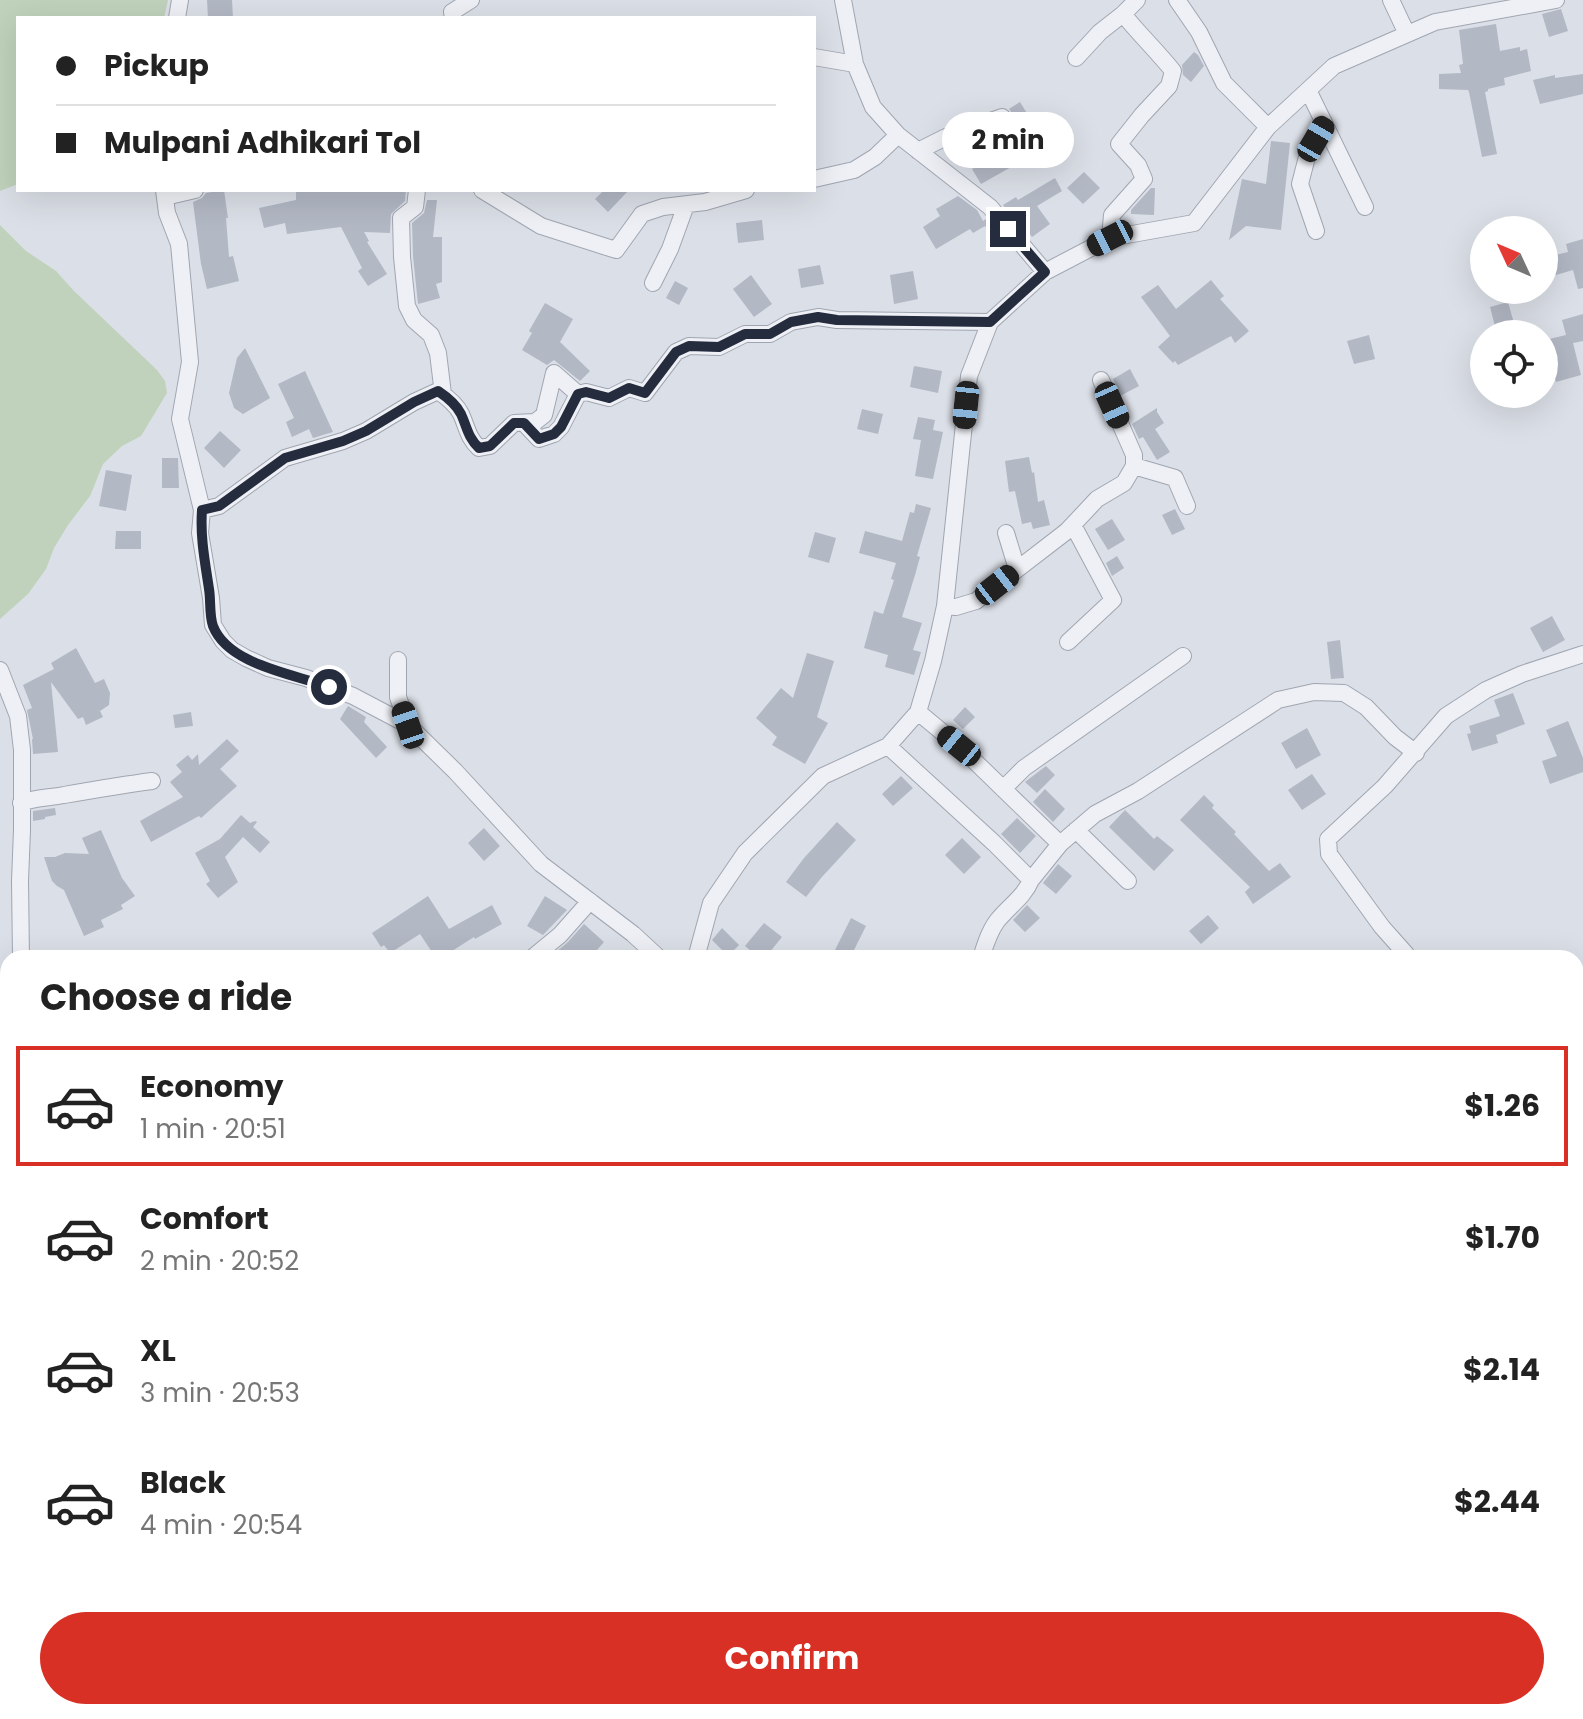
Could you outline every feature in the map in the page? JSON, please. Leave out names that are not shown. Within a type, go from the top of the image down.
[{"type":"street","points":[[448,10],[471,0]]},
{"type":"street","points":[[843,0],[855,64],[873,107],[898,135],[990,207],[1045,272]]},
{"type":"street","points":[[1076,58],[1137,0]]},
{"type":"street","points":[[1177,0],[1199,32],[1224,83],[1268,127]]},
{"type":"street","points":[[1391,0],[1407,34]]},
{"type":"street","points":[[698,950],[711,903],[745,853],[823,776],[888,746],[918,712],[945,606],[969,376],[990,322],[1045,272],[1110,238],[1194,223],[1268,127],[1334,66],[1435,22],[1556,0]]},
{"type":"street","points":[[1110,238],[1112,215],[1144,179],[1138,165],[1119,144],[1169,86],[1173,71],[1123,14]]},
{"type":"street","points":[[816,57],[855,64]]},
{"type":"street","points":[[1308,90],[1365,207]]},
{"type":"street","points":[[918,151],[946,137],[1002,117]]},
{"type":"street","points":[[1316,231],[1300,184],[1308,153],[1325,125]]},
{"type":"street","points":[[816,179],[854,170],[875,157],[898,135]]},
{"type":"street","points":[[417,192],[415,207],[401,218],[407,306],[414,320],[431,335],[438,353],[443,394]]},
{"type":"street","points":[[485,192],[541,226],[616,250],[642,214],[739,192]]},
{"type":"street","points":[[165,193],[167,213],[179,244],[190,362],[180,419],[202,510],[200,533],[213,625],[223,641],[232,650],[268,668],[353,696],[408,725],[541,864],[650,950]]},
{"type":"street","points":[[653,283],[670,249],[686,205]]},
{"type":"street","points":[[524,423],[539,439],[554,434],[561,427],[578,394],[586,392],[609,398],[629,388],[645,393],[676,352],[689,346],[719,347],[745,334],[770,334],[791,322],[818,317],[837,320],[990,322]]},
{"type":"street","points":[[202,510],[219,506],[285,458],[366,431],[438,391],[460,412],[472,441],[479,448],[490,446],[514,423],[535,422],[544,415],[554,373],[578,394]]},
{"type":"street","points":[[945,606],[956,607],[976,601],[1073,525],[1097,499],[1124,483],[1134,466],[1134,455],[1101,380]]},
{"type":"street","points":[[1134,466],[1175,478],[1187,506]]},
{"type":"street","points":[[1068,642],[1113,600],[1073,525]]},
{"type":"street","points":[[1006,533],[1017,569]]},
{"type":"street","points":[[1402,950],[1329,854],[1328,839],[1385,786],[1446,716],[1486,690],[1522,674],[1583,654]]},
{"type":"street","points":[[1003,789],[1035,760],[1183,656]]},
{"type":"street","points":[[398,660],[398,697],[408,725]]},
{"type":"street","points":[[0,670],[18,716],[22,750],[21,950]]},
{"type":"street","points":[[983,950],[996,922],[1027,890],[1031,880],[1060,844],[1076,830],[1095,814],[1138,791],[1278,700],[1314,692],[1344,693],[1366,707],[1395,737],[1416,753]]},
{"type":"street","points":[[918,712],[959,746],[1060,844]]},
{"type":"street","points":[[888,746],[1031,880]]},
{"type":"street","points":[[21,803],[35,797],[48,798],[152,781]]},
{"type":"street","points":[[1076,830],[1128,881]]},
{"type":"street","points":[[542,950],[560,935],[590,901]]},
{"type":"green space","points":[[0,0],[168,0],[164,16],[16,16],[16,185],[0,191]]},
{"type":"green space","points":[[0,225],[26,251],[56,271],[157,370],[165,381],[167,393],[141,436],[122,446],[103,464],[90,496],[54,548],[46,569],[28,594],[0,619]]},
{"type":"building","points":[[207,0],[232,0],[233,16],[208,16]]},
{"type":"building","points":[[1561,9],[1568,31],[1549,37],[1542,14]]},
{"type":"building","points":[[1496,24],[1500,51],[1520,47],[1520,51],[1527,49],[1531,71],[1504,78],[1505,85],[1485,92],[1497,154],[1482,157],[1468,90],[1439,89],[1439,74],[1461,73],[1459,65],[1463,64],[1459,30]]},
{"type":"building","points":[[1194,52],[1204,66],[1191,82],[1183,75],[1182,65]]},
{"type":"building","points":[[1583,74],[1583,94],[1540,104],[1533,80]]},
{"type":"building","points":[[1020,102],[1033,123],[1020,132],[1009,109]]},
{"type":"building","points":[[1271,141],[1290,143],[1281,230],[1246,226],[1229,240],[1242,179],[1266,184]]},
{"type":"building","points":[[1005,151],[1013,166],[981,184],[972,169]]},
{"type":"building","points":[[1084,172],[1100,188],[1083,204],[1067,188]]},
{"type":"building","points":[[1055,178],[1062,191],[1037,206],[1050,224],[1032,237],[1017,216],[1014,218],[1003,205],[1016,197],[1018,200]]},
{"type":"building","points":[[1151,188],[1155,188],[1154,215],[1131,214],[1131,210]]},
{"type":"building","points":[[224,192],[229,257],[233,256],[239,281],[207,289],[193,202],[206,193]]},
{"type":"building","points":[[296,192],[406,192],[405,201],[391,214],[390,233],[364,232],[387,274],[368,286],[358,271],[362,268],[341,227],[287,234],[285,223],[264,228],[259,208],[296,200]]},
{"type":"building","points":[[602,192],[627,192],[608,212],[595,199]]},
{"type":"building","points":[[958,196],[994,228],[988,231],[985,226],[973,233],[970,229],[936,249],[923,227],[940,216],[936,209]]},
{"type":"building","points":[[427,200],[437,200],[433,237],[442,237],[442,282],[436,284],[440,298],[418,304],[412,223],[424,213]]},
{"type":"building","points":[[762,220],[764,240],[738,243],[736,223]]},
{"type":"building","points":[[1583,239],[1583,288],[1578,289],[1573,270],[1558,274],[1558,254],[1568,252],[1566,244]]},
{"type":"building","points":[[820,265],[824,284],[801,288],[798,269]]},
{"type":"building","points":[[913,271],[918,299],[894,304],[890,275]]},
{"type":"building","points":[[751,275],[772,304],[754,317],[733,289]]},
{"type":"building","points":[[1211,280],[1224,296],[1220,299],[1249,331],[1235,343],[1231,336],[1178,365],[1175,361],[1173,363],[1158,347],[1170,336],[1141,297],[1158,285],[1176,309]]},
{"type":"building","points":[[675,281],[688,288],[679,305],[666,298]]},
{"type":"building","points":[[545,303],[573,319],[560,342],[590,371],[580,381],[554,360],[547,365],[522,350]]},
{"type":"building","points":[[1509,304],[1513,320],[1493,320],[1490,307]]},
{"type":"building","points":[[1583,314],[1583,341],[1573,343],[1581,375],[1558,381],[1558,337],[1566,335],[1562,320]]},
{"type":"building","points":[[1369,335],[1375,359],[1354,364],[1347,341]]},
{"type":"building","points":[[245,348],[270,398],[243,414],[234,408],[229,393],[237,358]]},
{"type":"building","points":[[914,366],[942,371],[938,393],[910,387]]},
{"type":"building","points":[[1130,369],[1139,386],[1120,396],[1113,379]]},
{"type":"building","points":[[305,371],[333,432],[313,438],[309,429],[292,437],[286,422],[294,418],[278,384]]},
{"type":"building","points":[[1157,408],[1164,423],[1155,429],[1170,452],[1157,460],[1143,437],[1139,439],[1132,424]]},
{"type":"building","points":[[862,409],[883,414],[878,434],[857,429]]},
{"type":"building","points":[[918,417],[935,420],[933,430],[943,432],[933,479],[915,476],[921,440],[913,439]]},
{"type":"building","points":[[220,431],[241,450],[224,468],[204,448]]},
{"type":"building","points":[[1029,457],[1038,502],[1044,500],[1050,525],[1033,529],[1031,522],[1022,524],[1015,491],[1009,492],[1005,461]]},
{"type":"building","points":[[162,458],[178,458],[179,488],[162,488]]},
{"type":"building","points":[[106,470],[132,475],[126,511],[99,506]]},
{"type":"building","points":[[916,504],[931,508],[902,617],[922,623],[913,650],[921,652],[914,675],[885,667],[888,655],[864,648],[874,611],[883,614],[896,563],[859,553],[865,531],[902,541],[910,512],[914,513]]},
{"type":"building","points":[[1175,509],[1185,529],[1172,535],[1162,515]]},
{"type":"building","points":[[1112,519],[1125,540],[1108,550],[1095,529]]},
{"type":"building","points":[[116,531],[141,531],[141,549],[115,549]]},
{"type":"building","points":[[815,532],[836,538],[829,563],[808,557]]},
{"type":"building","points":[[1117,556],[1124,568],[1112,576],[1106,563]]},
{"type":"building","points":[[1552,616],[1565,640],[1543,652],[1530,628]]},
{"type":"building","points":[[1340,640],[1344,678],[1331,679],[1327,642]]},
{"type":"building","points":[[76,648],[95,683],[104,679],[110,693],[109,705],[100,711],[103,717],[86,725],[83,717],[78,719],[51,682],[58,752],[33,754],[27,710],[32,708],[23,685],[54,669],[51,663]]},
{"type":"building","points":[[807,653],[834,661],[817,717],[828,723],[805,764],[772,745],[777,737],[756,718],[781,688],[793,698]]},
{"type":"building","points":[[1513,693],[1525,724],[1496,735],[1498,743],[1472,751],[1467,734],[1471,733],[1469,726],[1500,716],[1494,700]]},
{"type":"building","points":[[348,706],[366,717],[364,722],[387,747],[376,758],[340,719]]},
{"type":"building","points":[[965,707],[975,717],[963,729],[953,720]]},
{"type":"building","points":[[191,712],[193,726],[175,728],[173,715]]},
{"type":"building","points":[[1568,721],[1583,758],[1583,772],[1550,784],[1542,761],[1557,756],[1546,730]]},
{"type":"building","points":[[1307,728],[1321,755],[1296,769],[1281,743]]},
{"type":"building","points":[[227,739],[239,751],[220,769],[237,786],[201,818],[199,816],[151,842],[140,821],[183,797],[170,782],[182,772],[176,765],[188,755],[192,760],[198,754],[199,765]]},
{"type":"building","points":[[1046,766],[1055,775],[1037,793],[1025,782]]},
{"type":"building","points":[[1312,774],[1326,794],[1302,810],[1288,790]]},
{"type":"building","points":[[901,776],[913,788],[893,806],[882,794]]},
{"type":"building","points":[[1045,789],[1065,809],[1053,822],[1033,802]]},
{"type":"building","points":[[1204,795],[1214,805],[1212,808],[1236,832],[1234,834],[1269,871],[1280,863],[1291,877],[1253,904],[1245,892],[1250,887],[1180,820]]},
{"type":"building","points":[[55,808],[56,815],[33,821],[33,811]]},
{"type":"building","points":[[1125,810],[1154,839],[1157,836],[1174,850],[1154,871],[1109,827]]},
{"type":"building","points":[[241,815],[250,823],[257,822],[253,827],[270,842],[260,853],[243,837],[225,857],[238,882],[218,898],[206,884],[210,881],[195,853],[220,839]]},
{"type":"building","points":[[1017,818],[1036,836],[1020,853],[1001,834]]},
{"type":"building","points":[[837,822],[856,840],[806,897],[786,882]]},
{"type":"building","points":[[484,828],[500,846],[484,861],[468,843]]},
{"type":"building","points":[[101,830],[122,878],[135,896],[121,905],[123,909],[101,920],[104,927],[84,936],[64,890],[52,881],[44,857],[65,853],[89,854],[82,838]]},
{"type":"building","points":[[962,838],[981,857],[964,874],[945,855]]},
{"type":"building","points":[[1058,864],[1072,876],[1056,894],[1043,883]]},
{"type":"building","points":[[428,896],[449,929],[492,905],[502,924],[454,950],[431,950],[420,934],[395,950],[388,950],[384,945],[381,947],[372,933]]},
{"type":"building","points":[[545,896],[567,910],[543,935],[527,926]]},
{"type":"building","points":[[1027,905],[1040,918],[1025,932],[1013,920]]},
{"type":"building","points":[[1208,915],[1219,928],[1201,944],[1189,931]]},
{"type":"building","points":[[851,918],[866,926],[854,950],[835,950]]},
{"type":"building","points":[[764,923],[782,937],[771,950],[750,950],[745,946]]},
{"type":"building","points":[[584,924],[604,942],[597,950],[558,950]]},
{"type":"building","points":[[722,928],[739,945],[734,950],[722,950],[712,940]]},
{"type":"route","points":[[329,687],[268,668],[232,650],[223,641],[213,625],[200,533],[202,510],[219,506],[285,458],[366,431],[438,391],[460,412],[472,441],[479,448],[490,446],[514,423],[524,423],[539,439],[554,434],[561,427],[578,394],[586,392],[609,398],[629,388],[645,393],[676,352],[689,346],[719,347],[745,334],[770,334],[791,322],[818,317],[837,320],[990,322],[1045,272],[1008,229]]}]
